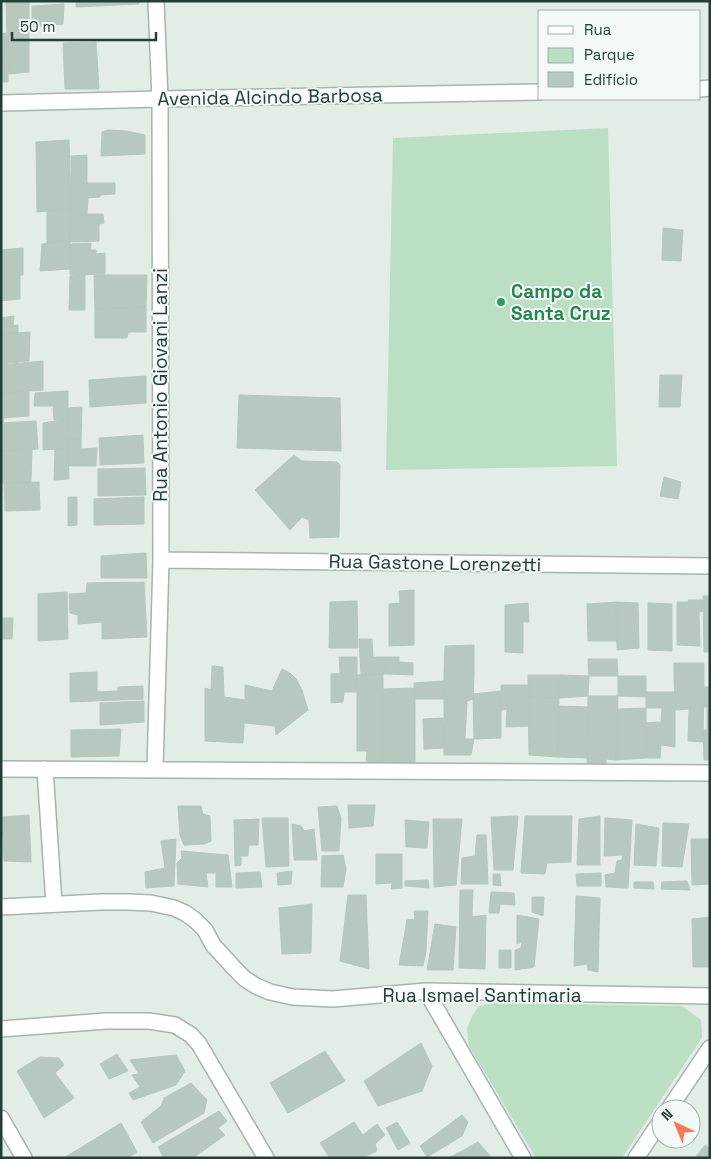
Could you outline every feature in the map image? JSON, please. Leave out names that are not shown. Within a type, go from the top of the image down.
[{"type":"street","name":"Rua Antonio Giovani Lanzi","points":[[155,769],[160,560],[160,99],[156,1]]},
{"type":"street","name":"Avenida Alcindo Barbosa","points":[[1,104],[538,92]]},
{"type":"street","name":"Rua Gastone Lorenzetti","points":[[160,560],[710,566]]},
{"type":"street","points":[[1,769],[710,773]]},
{"type":"street","points":[[1,907],[54,904],[44,769]]},
{"type":"street","name":"Rua Ismael Santimaria","points":[[54,904],[128,902],[151,903],[174,908],[195,920],[205,930],[213,945],[245,979],[270,992],[293,997],[333,999],[426,991],[710,996]]},
{"type":"street","points":[[426,991],[523,1158]]},
{"type":"street","points":[[1,1029],[106,1021],[149,1021],[175,1025],[191,1035],[199,1044],[266,1158]]},
{"type":"street","points":[[676,1099],[710,1048]]},
{"type":"street","points":[[1,1118],[24,1158]]},
{"type":"street","points":[[636,1158],[651,1136]]},
{"type":"green space","name":"Campo da Santa Cruz","points":[[608,128],[617,466],[386,470],[393,138]]},
{"type":"green space","points":[[493,1003],[682,1006],[701,1020],[702,1038],[661,1099],[651,1099],[651,1114],[622,1158],[536,1158],[469,1046],[467,1029],[472,1016],[479,1006]]},
{"type":"building","points":[[6,1],[29,1],[29,72],[8,74]]},
{"type":"building","points":[[76,1],[139,1],[139,4],[76,7]]},
{"type":"building","points":[[64,4],[63,24],[32,27],[32,6]]},
{"type":"building","points":[[6,33],[8,82],[1,82],[1,34]]},
{"type":"building","points":[[96,42],[99,89],[65,89],[63,43]]},
{"type":"building","points":[[108,130],[145,135],[145,154],[101,156],[102,132]]},
{"type":"building","points":[[69,140],[71,209],[37,212],[36,142]]},
{"type":"building","points":[[87,155],[87,183],[71,183],[71,156]]},
{"type":"building","points":[[71,183],[115,183],[115,194],[88,198],[87,214],[71,214]]},
{"type":"building","points":[[71,209],[70,239],[47,243],[47,211]]},
{"type":"building","points":[[71,214],[103,214],[104,223],[99,224],[99,241],[70,242]]},
{"type":"building","points":[[663,228],[683,230],[681,261],[662,260]]},
{"type":"building","points":[[70,239],[70,269],[40,271],[42,244]]},
{"type":"building","points":[[91,243],[91,250],[96,250],[96,254],[105,253],[105,274],[70,275],[70,244]]},
{"type":"building","points":[[23,248],[23,275],[1,277],[1,250]]},
{"type":"building","points":[[85,275],[85,310],[69,310],[70,276]]},
{"type":"building","points":[[94,275],[147,275],[146,307],[95,309]]},
{"type":"building","points":[[20,276],[20,299],[1,301],[1,278]]},
{"type":"building","points":[[146,307],[146,332],[128,332],[127,338],[95,338],[95,309]]},
{"type":"building","points":[[14,316],[13,326],[18,325],[18,333],[1,334],[1,318]]},
{"type":"building","points":[[30,332],[29,361],[1,364],[1,334]]},
{"type":"building","points":[[43,361],[43,390],[1,393],[1,365]]},
{"type":"building","points":[[660,375],[682,375],[680,407],[659,407]]},
{"type":"building","points":[[146,376],[146,403],[90,407],[89,380]]},
{"type":"building","points":[[29,391],[29,416],[4,418],[3,423],[1,423],[1,393]]},
{"type":"building","points":[[68,391],[68,419],[54,420],[53,406],[34,406],[35,393]]},
{"type":"building","points":[[239,395],[340,398],[341,451],[237,448]]},
{"type":"building","points":[[82,407],[81,440],[68,439],[68,408]]},
{"type":"building","points":[[68,419],[68,448],[43,450],[43,423]]},
{"type":"building","points":[[36,421],[38,449],[1,451],[1,423]]},
{"type":"building","points":[[143,435],[144,463],[100,465],[99,438]]},
{"type":"building","points":[[68,439],[81,440],[81,449],[97,448],[96,466],[68,466]]},
{"type":"building","points":[[68,448],[69,479],[54,480],[55,449]]},
{"type":"building","points":[[32,449],[31,482],[1,483],[1,451]]},
{"type":"building","points":[[294,455],[302,461],[337,462],[340,465],[339,537],[310,538],[309,520],[302,517],[290,530],[255,490]]},
{"type":"building","points":[[145,468],[146,495],[98,496],[98,469]]},
{"type":"building","points":[[664,477],[681,482],[678,499],[660,496]]},
{"type":"building","points":[[39,482],[40,510],[5,511],[4,483]]},
{"type":"building","points":[[68,497],[77,497],[77,525],[68,526]]},
{"type":"building","points":[[144,497],[144,524],[94,525],[94,499]]},
{"type":"building","points":[[146,553],[147,578],[101,578],[101,556]]},
{"type":"building","points":[[144,582],[147,637],[102,639],[102,622],[78,624],[78,615],[70,613],[69,594],[86,593],[87,583]]},
{"type":"building","points":[[414,590],[414,645],[389,646],[389,604],[400,603],[399,591]]},
{"type":"building","points":[[67,592],[68,639],[38,641],[38,594]]},
{"type":"building","points":[[703,596],[710,596],[710,652],[704,652]]},
{"type":"building","points":[[688,600],[703,600],[703,611],[699,612],[700,646],[677,645],[677,602],[689,602]]},
{"type":"building","points":[[357,601],[358,648],[329,648],[330,602]]},
{"type":"building","points":[[616,602],[638,603],[639,648],[617,650]]},
{"type":"building","points":[[616,602],[617,641],[588,641],[587,604]]},
{"type":"building","points":[[528,603],[529,622],[523,622],[523,653],[505,652],[505,605]]},
{"type":"building","points":[[648,603],[672,604],[672,651],[648,650]]},
{"type":"building","points":[[1,618],[13,618],[12,639],[1,639]]},
{"type":"building","points":[[359,639],[372,639],[373,657],[386,657],[386,674],[361,675]]},
{"type":"building","points":[[474,645],[474,675],[444,675],[445,646]]},
{"type":"building","points":[[339,657],[357,657],[357,673],[340,673]]},
{"type":"building","points":[[386,657],[399,657],[399,662],[413,663],[413,675],[386,674]]},
{"type":"building","points":[[588,659],[617,659],[618,676],[589,676]]},
{"type":"building","points":[[674,663],[704,663],[704,676],[674,676]]},
{"type":"building","points":[[212,666],[223,667],[224,697],[245,700],[245,685],[272,691],[282,669],[296,679],[302,690],[308,710],[276,735],[275,726],[244,723],[243,743],[205,741],[205,688],[211,690]]},
{"type":"building","points":[[97,672],[97,692],[118,691],[118,687],[143,686],[143,699],[70,702],[70,673]]},
{"type":"building","points":[[357,673],[357,692],[344,692],[343,702],[331,703],[331,674]]},
{"type":"building","points":[[383,674],[383,765],[366,765],[367,751],[357,751],[357,675]]},
{"type":"building","points":[[444,675],[474,675],[473,699],[467,701],[465,739],[474,739],[471,755],[444,755]]},
{"type":"building","points":[[528,675],[559,675],[559,698],[528,697]]},
{"type":"building","points":[[559,675],[589,676],[588,696],[559,698]]},
{"type":"building","points":[[618,676],[646,676],[646,697],[618,696]]},
{"type":"building","points":[[674,676],[704,676],[703,742],[688,741],[689,709],[675,710]]},
{"type":"building","points":[[444,681],[444,699],[415,699],[414,683]]},
{"type":"building","points":[[501,685],[528,685],[529,726],[506,727],[507,709],[501,710]]},
{"type":"building","points":[[704,687],[710,687],[710,707],[704,707]]},
{"type":"building","points":[[415,688],[415,766],[383,765],[383,689]]},
{"type":"building","points":[[501,691],[501,738],[474,739],[473,694]]},
{"type":"building","points":[[646,692],[675,692],[675,747],[661,745],[660,758],[646,758],[646,723],[661,722],[662,708],[646,708]]},
{"type":"building","points":[[588,696],[618,696],[616,760],[606,759],[606,768],[587,767]]},
{"type":"building","points":[[528,697],[559,698],[558,757],[529,755]]},
{"type":"building","points":[[144,701],[144,722],[100,725],[100,703]]},
{"type":"building","points":[[559,706],[588,707],[587,758],[558,757]]},
{"type":"building","points":[[707,707],[710,707],[710,760],[704,760],[703,730],[707,730]]},
{"type":"building","points":[[646,708],[646,758],[616,760],[618,709]]},
{"type":"building","points":[[443,718],[445,748],[424,749],[423,719]]},
{"type":"building","points":[[121,729],[119,756],[71,757],[71,730]]},
{"type":"building","points":[[348,805],[375,805],[373,826],[349,828]]},
{"type":"building","points":[[178,806],[201,806],[203,814],[210,816],[211,841],[204,844],[184,845],[180,835]]},
{"type":"building","points":[[337,806],[341,818],[339,851],[322,851],[318,807]]},
{"type":"building","points":[[29,815],[31,862],[4,861],[2,817]]},
{"type":"building","points":[[518,816],[513,870],[494,870],[491,817]]},
{"type":"building","points":[[525,816],[572,816],[571,862],[547,863],[545,874],[521,873]]},
{"type":"building","points":[[600,816],[600,865],[577,865],[579,819]]},
{"type":"building","points":[[262,818],[288,818],[289,866],[266,867]]},
{"type":"building","points":[[605,818],[632,820],[628,888],[606,887],[605,875],[615,873],[617,861],[622,860],[623,855],[604,856]]},
{"type":"building","points":[[259,819],[258,845],[249,845],[248,856],[241,856],[241,865],[235,866],[234,820]]},
{"type":"building","points":[[433,819],[462,819],[456,885],[434,887]]},
{"type":"building","points":[[405,820],[429,822],[427,848],[406,847]]},
{"type":"building","points":[[663,823],[689,824],[682,867],[662,866]]},
{"type":"building","points":[[292,824],[301,826],[304,831],[314,829],[317,860],[294,860]]},
{"type":"building","points":[[636,824],[659,828],[656,866],[634,865]]},
{"type":"building","points":[[477,835],[486,835],[488,884],[461,884],[462,858],[475,856]]},
{"type":"building","points":[[176,839],[174,886],[146,888],[145,872],[165,868],[161,841]]},
{"type":"building","points":[[691,839],[710,839],[710,884],[692,885]]},
{"type":"building","points":[[181,851],[228,855],[232,887],[216,887],[216,873],[206,873],[208,887],[178,884],[177,863],[182,858]]},
{"type":"building","points":[[376,854],[402,854],[402,888],[391,889],[392,883],[376,884]]},
{"type":"building","points":[[343,855],[346,869],[343,887],[321,887],[322,856]]},
{"type":"building","points":[[292,871],[291,884],[278,885],[277,873]]},
{"type":"building","points":[[260,872],[262,887],[236,888],[236,873]]},
{"type":"building","points":[[601,873],[601,886],[577,886],[576,874]]},
{"type":"building","points":[[493,874],[500,874],[501,886],[493,885]]},
{"type":"building","points":[[428,880],[429,888],[405,886],[405,881]]},
{"type":"building","points":[[687,881],[690,890],[661,889],[662,882]]},
{"type":"building","points":[[634,882],[653,882],[654,889],[634,888]]},
{"type":"building","points":[[460,890],[473,890],[472,917],[486,915],[485,969],[459,968]]},
{"type":"building","points":[[491,892],[514,893],[515,905],[500,904],[499,913],[489,913]]},
{"type":"building","points":[[348,895],[366,895],[369,969],[340,961]]},
{"type":"building","points":[[576,896],[600,898],[598,972],[588,970],[587,964],[574,966]]},
{"type":"building","points":[[532,897],[544,897],[543,916],[532,912]]},
{"type":"building","points":[[312,904],[311,953],[282,954],[279,908]]},
{"type":"building","points":[[414,911],[428,911],[426,951],[423,966],[399,965],[407,920],[415,919]]},
{"type":"building","points":[[517,915],[539,919],[534,967],[515,970],[515,950],[521,948],[522,942],[517,944]]},
{"type":"building","points":[[710,917],[710,967],[693,967],[692,919]]},
{"type":"building","points":[[435,924],[456,927],[453,970],[427,970]]},
{"type":"building","points":[[499,950],[511,950],[511,968],[499,968]]},
{"type":"building","points":[[421,1043],[432,1066],[422,1091],[378,1106],[364,1081]]},
{"type":"building","points":[[325,1051],[345,1081],[288,1113],[270,1083]]},
{"type":"building","points":[[117,1054],[128,1071],[109,1079],[100,1064]]},
{"type":"building","points":[[176,1055],[185,1071],[176,1085],[133,1100],[129,1093],[140,1087],[132,1075],[139,1074],[130,1060]]},
{"type":"building","points":[[40,1057],[59,1058],[64,1065],[55,1073],[74,1098],[44,1118],[17,1071]]},
{"type":"building","points":[[191,1083],[207,1100],[204,1113],[153,1143],[141,1122],[161,1106],[164,1098]]},
{"type":"building","points":[[219,1111],[227,1121],[218,1128],[225,1135],[193,1158],[164,1158],[158,1147]]},
{"type":"building","points":[[462,1115],[468,1122],[462,1136],[427,1157],[420,1146]]},
{"type":"building","points":[[354,1122],[363,1135],[377,1124],[385,1135],[375,1144],[377,1151],[362,1158],[330,1158],[320,1143]]},
{"type":"building","points":[[397,1122],[410,1143],[398,1150],[386,1128]]},
{"type":"building","points":[[121,1123],[137,1152],[128,1158],[64,1158]]},
{"type":"building","points":[[478,1142],[492,1158],[449,1158]]},
{"type":"building","points":[[705,1145],[710,1148],[710,1158],[695,1158]]},
{"type":"place","name":"Campo da Santa Cruz","points":[[501,302]]}]
